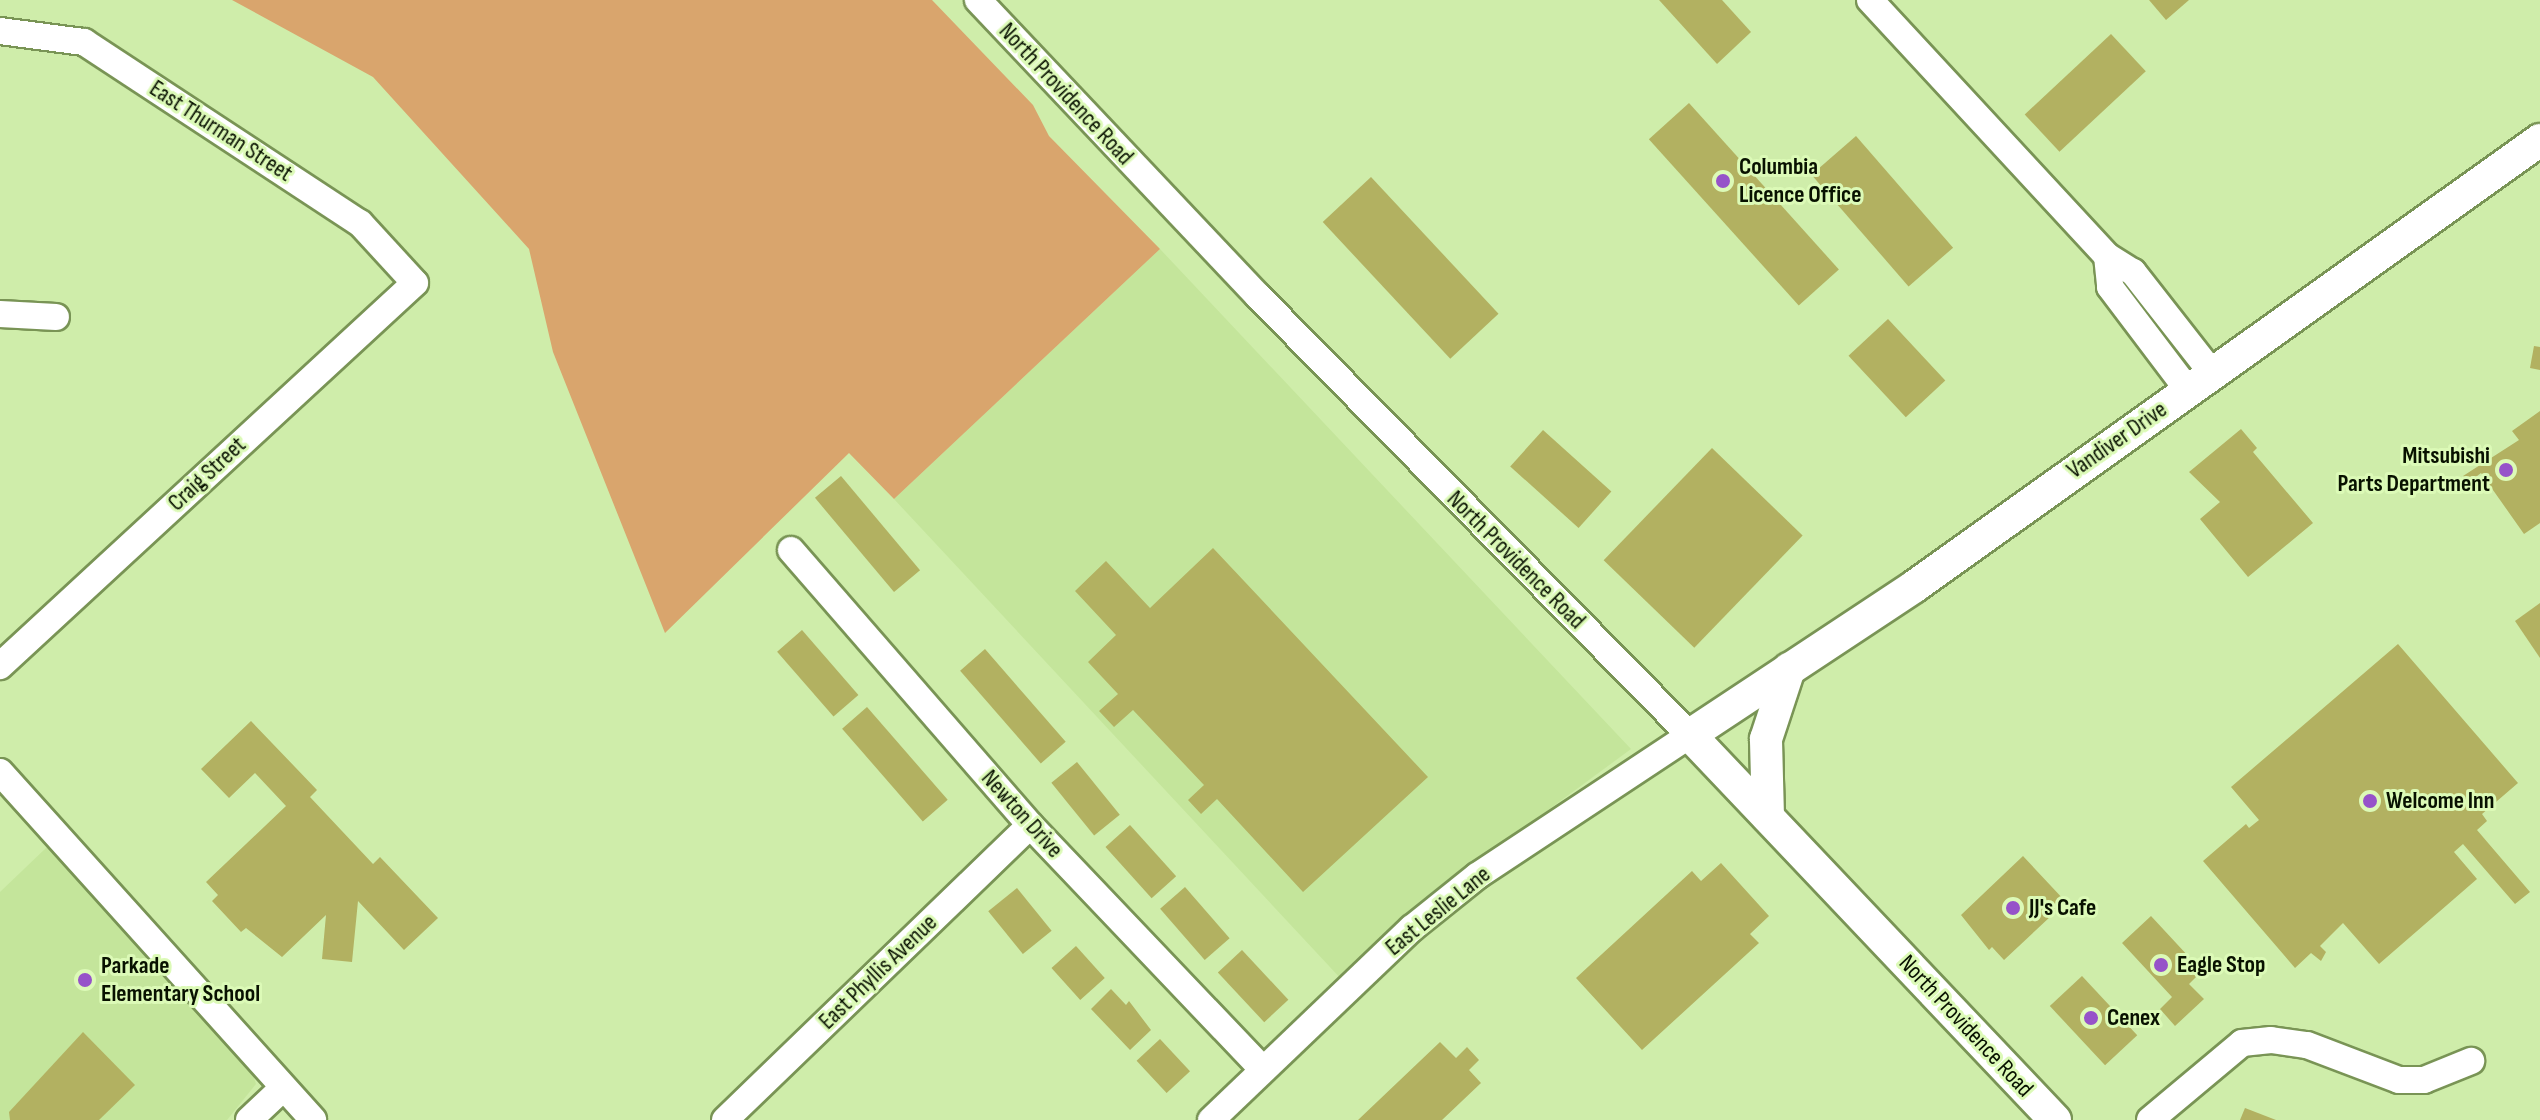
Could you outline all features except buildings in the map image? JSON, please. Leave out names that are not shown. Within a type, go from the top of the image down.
[{"type":"main road","name":"Vandiver Drive","points":[[1690,735],[1789,669],[2540,140]]},
{"type":"main road","points":[[1768,817],[1766,739],[1789,669]]},
{"type":"main road","name":"North Providence Road","points":[[1690,735],[2055,1120]]},
{"type":"street","name":"North Providence Road","points":[[978,0],[1106,136],[1690,735]]},
{"type":"street","points":[[1870,0],[2107,256],[2110,287],[2200,381]]},
{"type":"street","name":"East Thurman Street","points":[[0,31],[84,42],[360,223],[415,283]]},
{"type":"street","name":"Craig Street","points":[[0,666],[415,283]]},
{"type":"street","points":[[0,314],[56,317]]},
{"type":"street","name":"Newton Drive","points":[[791,550],[1030,825],[1262,1069]]},
{"type":"street","name":"East Leslie Lane","points":[[1211,1120],[1412,928],[1477,876],[1690,735]]},
{"type":"street","points":[[0,772],[313,1120]]},
{"type":"street","name":"East Phyllis Avenue","points":[[725,1120],[1030,825]]},
{"type":"street","points":[[2150,1120],[2242,1043],[2271,1040],[2307,1045],[2399,1080],[2424,1080],[2471,1061]]},
{"type":"street","points":[[249,1120],[283,1088]]},
{"type":"shaded area","points":[[232,0],[932,0],[1033,105],[1049,136],[1160,249],[894,499],[849,453],[665,633],[553,352],[529,249],[373,77]]},
{"type":"shaded area","points":[[1160,249],[1631,749],[1479,861],[1343,981],[894,499]]},
{"type":"shaded area","name":"Parkade Elementary School","points":[[47,847],[251,1069],[256,1084],[227,1120],[0,1120],[0,892]]},
{"type":"place","name":"Columbia Licence Office","points":[[1723,181]]},
{"type":"place","name":"Mitsubishi Parts Department","points":[[2506,470]]},
{"type":"place","name":"Welcome Inn","points":[[2370,801]]},
{"type":"place","name":"JJ's Cafe","points":[[2013,908]]},
{"type":"place","name":"Eagle Stop","points":[[2161,965]]},
{"type":"place","name":"Parkade Elementary School","points":[[85,980]]},
{"type":"place","name":"Cenex","points":[[2091,1018]]}]
